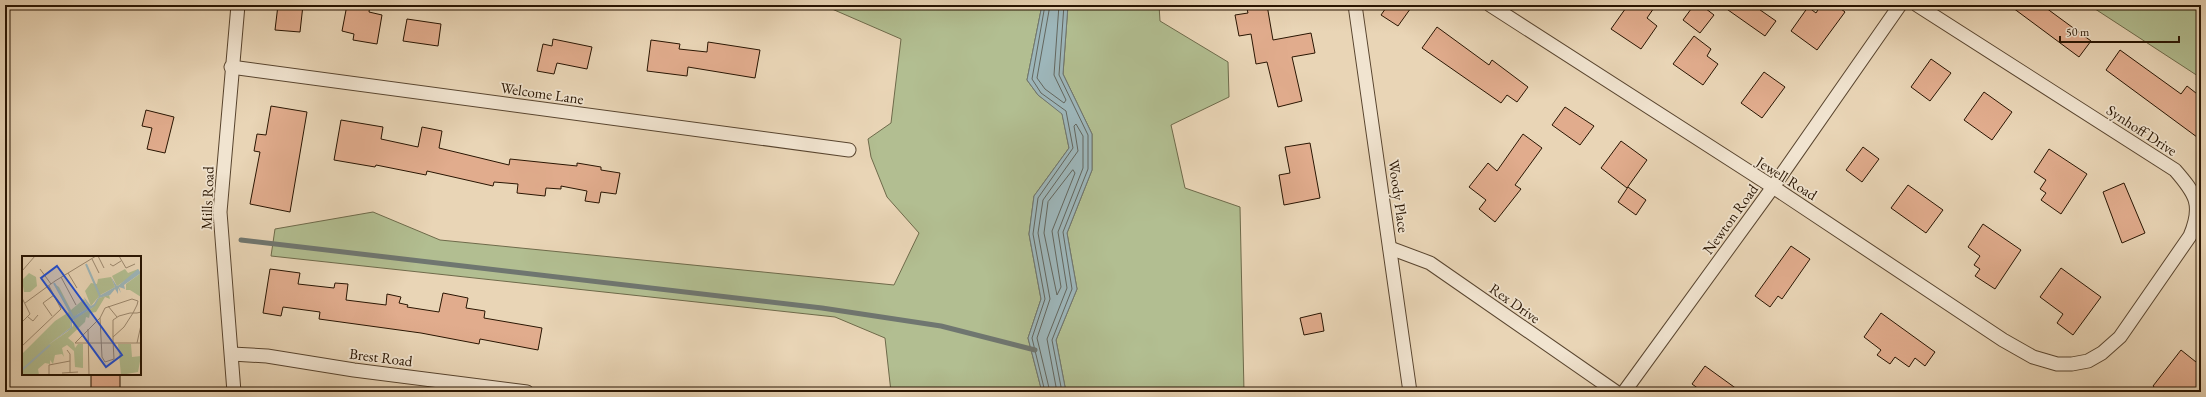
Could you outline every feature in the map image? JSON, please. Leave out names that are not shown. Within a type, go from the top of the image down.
[{"type":"street","name":"Mills Road","points":[[234,392],[232,354],[222,259],[220,212],[231,67],[238,5]]},
{"type":"street","name":"Woody Place","points":[[1355,5],[1410,392]]},
{"type":"street","name":"Jewell Road","points":[[1490,5],[1773,187],[2003,340],[2033,356],[2057,364],[2072,364]]},
{"type":"street","name":"Newton Road","points":[[1624,392],[1773,187],[1900,5]]},
{"type":"street","name":"Synhoff Drive","points":[[1917,5],[2175,170],[2191,188],[2198,204],[2197,221],[2190,236],[2120,337],[2102,354],[2088,362],[2072,364]]},
{"type":"street","name":"Welcome Lane","points":[[231,67],[849,150]]},
{"type":"street","name":"Rex Drive","points":[[1390,248],[1430,264],[1616,392]]},
{"type":"street","name":"Brest Road","points":[[232,354],[267,356],[354,370],[438,386],[527,392]]},
{"type":"green space","points":[[833,5],[1042,5],[1027,80],[1038,95],[1062,113],[1069,148],[1034,196],[1029,234],[1041,299],[1028,338],[1042,392],[891,392],[885,338],[835,317],[271,256],[275,229],[373,212],[440,240],[894,285],[919,233],[887,197],[871,157],[868,139],[891,123],[901,39],[832,9]]},
{"type":"green space","points":[[1068,5],[1159,5],[1160,21],[1228,62],[1229,97],[1171,125],[1185,188],[1240,207],[1244,392],[1066,392],[1056,340],[1077,289],[1067,233],[1092,170],[1092,134],[1063,74]]},
{"type":"green space","points":[[2089,5],[2201,5],[2201,78]]},
{"type":"water","points":[[1042,5],[1068,5],[1063,74],[1092,134],[1092,170],[1067,233],[1077,289],[1056,340],[1066,392],[1042,392],[1028,338],[1041,299],[1029,234],[1034,196],[1069,148],[1062,114],[1038,95],[1027,80]]},
{"type":"building","points":[[278,5],[303,5],[300,32],[275,30]]},
{"type":"building","points":[[347,5],[370,5],[369,12],[382,15],[377,44],[353,40],[354,34],[342,31]]},
{"type":"building","points":[[1246,5],[1267,5],[1273,40],[1311,33],[1315,53],[1292,57],[1302,101],[1278,107],[1267,62],[1256,64],[1251,34],[1239,36],[1235,15],[1248,13]]},
{"type":"building","points":[[1388,5],[1413,5],[1398,26],[1381,15]]},
{"type":"building","points":[[1628,5],[1656,5],[1647,18],[1657,26],[1641,49],[1611,29]]},
{"type":"building","points":[[1694,5],[1701,5],[1714,15],[1700,33],[1683,20]]},
{"type":"building","points":[[1721,5],[1753,5],[1776,21],[1765,36]]},
{"type":"building","points":[[1821,5],[1836,5],[1845,12],[1817,50],[1791,31],[1808,7],[1816,13]]},
{"type":"building","points":[[2009,5],[2042,5],[2091,41],[2079,57]]},
{"type":"building","points":[[407,19],[441,24],[438,46],[403,41]]},
{"type":"building","points":[[1437,27],[1489,65],[1492,60],[1528,87],[1517,102],[1507,95],[1501,103],[1422,48]]},
{"type":"building","points":[[1694,36],[1711,49],[1707,56],[1718,64],[1703,85],[1673,64]]},
{"type":"building","points":[[553,39],[592,47],[587,69],[557,63],[554,74],[537,71],[543,44],[552,46]]},
{"type":"building","points":[[651,40],[680,44],[679,49],[707,52],[708,42],[760,50],[755,78],[688,67],[687,76],[647,71]]},
{"type":"building","points":[[2120,50],[2181,94],[2187,86],[2201,97],[2201,140],[2106,70]]},
{"type":"building","points":[[1931,59],[1951,73],[1930,101],[1911,87]]},
{"type":"building","points":[[1764,72],[1785,87],[1762,118],[1741,103]]},
{"type":"building","points":[[1984,92],[2012,112],[1992,140],[1964,120]]},
{"type":"building","points":[[271,106],[307,112],[290,212],[250,204],[260,152],[254,151],[257,134],[266,135]]},
{"type":"building","points":[[1565,107],[1594,126],[1580,145],[1552,125]]},
{"type":"building","points":[[146,110],[174,117],[165,153],[147,149],[152,128],[142,126]]},
{"type":"building","points":[[341,120],[383,127],[381,139],[418,147],[422,127],[442,131],[439,148],[509,165],[510,159],[577,166],[577,163],[601,167],[601,170],[620,173],[616,194],[601,192],[599,203],[585,201],[587,191],[561,186],[561,189],[546,188],[545,196],[517,193],[518,184],[494,182],[493,186],[427,171],[426,175],[376,165],[375,167],[334,160]]},
{"type":"building","points":[[1523,134],[1542,148],[1515,185],[1521,189],[1495,222],[1479,209],[1486,200],[1469,187],[1488,163],[1497,171]]},
{"type":"building","points":[[1621,141],[1647,160],[1627,188],[1601,168]]},
{"type":"building","points":[[1310,143],[1320,198],[1284,205],[1279,175],[1290,173],[1285,147]]},
{"type":"building","points":[[1863,147],[1879,159],[1862,182],[1846,170]]},
{"type":"building","points":[[2049,149],[2087,174],[2061,214],[2041,200],[2046,193],[2040,189],[2046,180],[2034,172]]},
{"type":"building","points":[[2124,183],[2145,233],[2122,243],[2103,192]]},
{"type":"building","points":[[1908,185],[1943,210],[1926,233],[1891,208]]},
{"type":"building","points":[[1628,187],[1646,200],[1636,215],[1618,202]]},
{"type":"building","points":[[1983,224],[2021,250],[1995,289],[1975,276],[1980,269],[1974,265],[1980,256],[1968,247]]},
{"type":"building","points":[[1791,246],[1810,259],[1782,299],[1778,296],[1770,307],[1755,296]]},
{"type":"building","points":[[2061,268],[2101,297],[2073,335],[2057,323],[2063,314],[2040,297]]},
{"type":"building","points":[[270,269],[300,273],[298,284],[334,288],[335,283],[348,284],[346,300],[386,305],[387,294],[401,297],[399,303],[408,305],[407,307],[439,312],[443,293],[468,298],[466,308],[485,311],[484,318],[542,328],[538,350],[480,339],[479,344],[421,333],[319,319],[320,312],[283,307],[281,316],[263,313]]},
{"type":"building","points":[[1321,313],[1324,331],[1304,335],[1300,318]]},
{"type":"building","points":[[1881,313],[1935,352],[1925,366],[1915,358],[1909,367],[1895,357],[1890,364],[1877,355],[1881,350],[1864,337]]},
{"type":"building","points":[[2181,350],[2201,366],[2201,382],[2193,392],[2160,392],[2153,386]]},
{"type":"building","points":[[1705,366],[1741,392],[1703,392],[1692,384]]},
{"type":"building","points":[[91,375],[120,375],[120,392],[91,392]]},
{"type":"waterway","points":[[241,240],[822,308],[941,326],[1035,350]]}]
